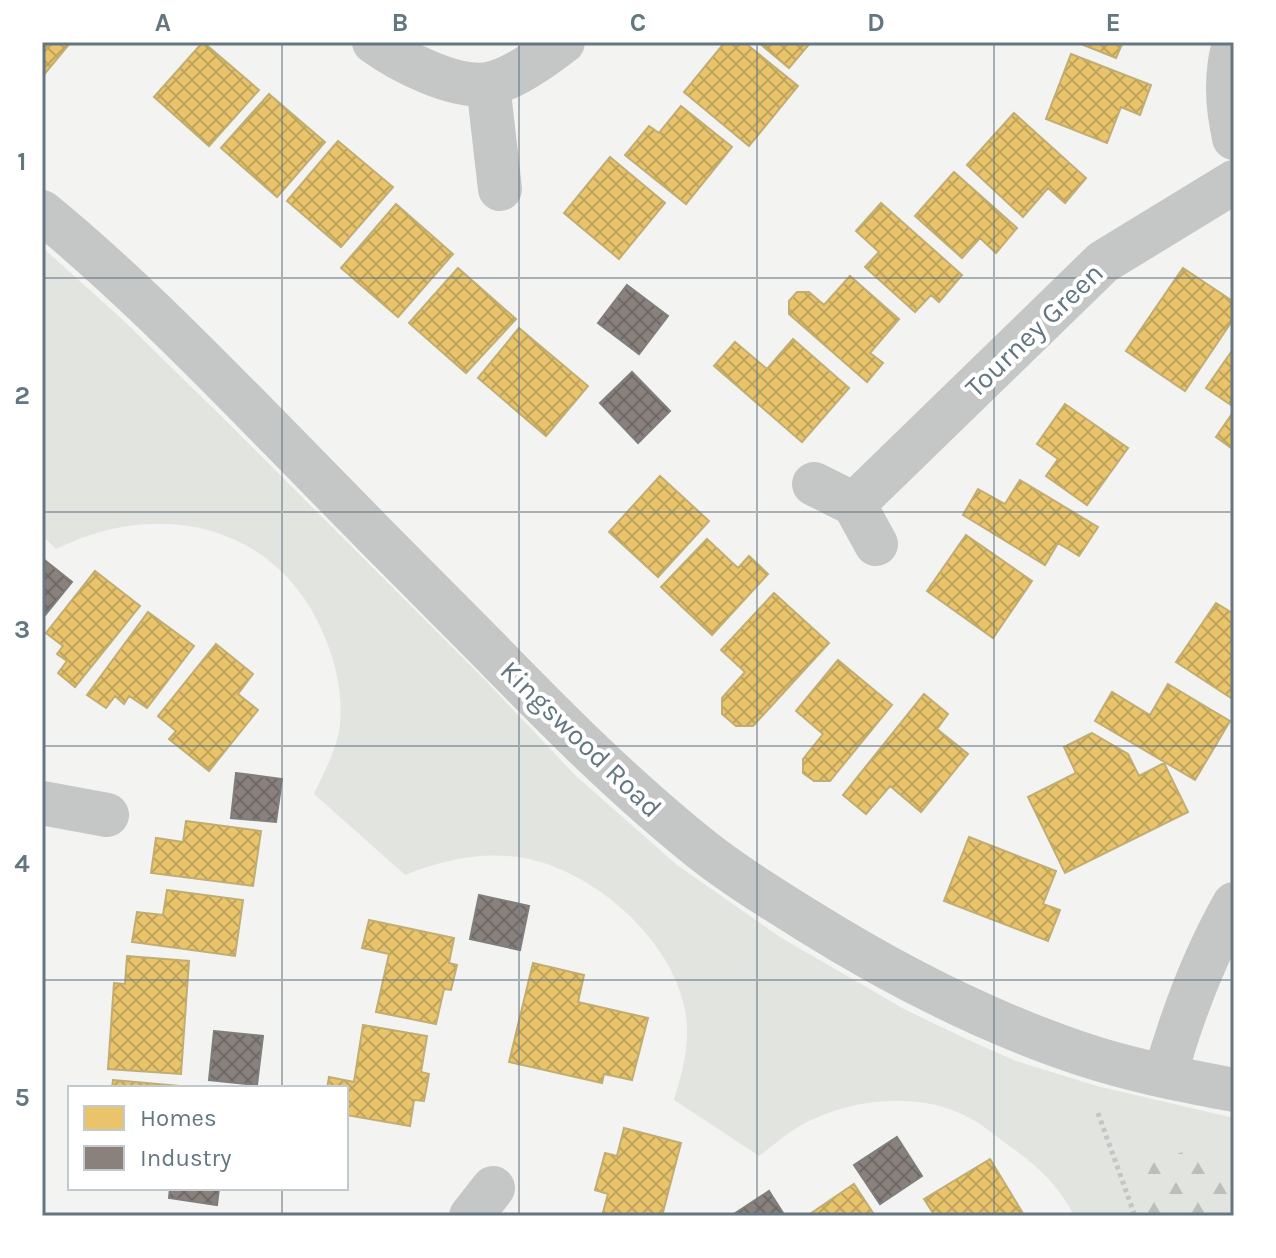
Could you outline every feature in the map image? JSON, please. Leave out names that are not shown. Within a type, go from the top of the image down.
[{"type":"street","points":[[374,42],[393,56],[424,71],[455,81],[488,84],[537,63],[563,42]]},
{"type":"street","points":[[1234,43],[1228,65],[1227,103],[1234,138]]},
{"type":"street","points":[[488,84],[500,189]]},
{"type":"street","name":"Tourney Green","points":[[854,504],[1103,262],[1234,182]]},
{"type":"street","name":"Kingswood Road","points":[[42,212],[86,248],[202,360],[542,704],[639,797],[703,851],[854,950],[985,1016],[1083,1054],[1234,1090]]},
{"type":"street","points":[[814,484],[854,504],[876,544]]},
{"type":"street","points":[[42,803],[107,815]]},
{"type":"street","points":[[1165,1076],[1189,999],[1210,947],[1234,904]]},
{"type":"path","points":[[1083,1054],[1098,1116],[1135,1216]]},
{"type":"green space","points":[[42,247],[123,320],[221,416],[485,680],[576,776],[677,865],[780,937],[904,1009],[962,1037],[1016,1061],[1097,1086],[1234,1118],[1234,1216],[1074,1216],[1054,1185],[1028,1160],[977,1122],[939,1106],[899,1101],[839,1109],[797,1127],[759,1156],[674,1100],[687,1044],[685,1010],[664,958],[626,912],[577,877],[524,858],[463,858],[405,875],[314,794],[338,734],[341,714],[338,679],[324,635],[303,597],[277,567],[246,545],[211,531],[174,524],[135,525],[95,533],[56,549],[42,535]]},
{"type":"green space","points":[[1185,1151],[1219,1177],[1234,1175],[1234,1216],[1145,1216],[1141,1188],[1153,1163]]},
{"type":"building: Homes","points":[[42,42],[71,42],[42,77]]},
{"type":"building: Homes","points":[[203,42],[259,90],[209,146],[154,97]]},
{"type":"building: Homes","points":[[725,42],[744,42],[798,86],[749,146],[684,92]]},
{"type":"building: Homes","points":[[758,42],[811,42],[789,68]]},
{"type":"building: Homes","points":[[1076,42],[1123,42],[1116,58]]},
{"type":"building: Homes","points":[[1071,54],[1151,85],[1140,115],[1121,107],[1107,143],[1046,119]]},
{"type":"building: Homes","points":[[269,94],[325,142],[277,197],[221,148]]},
{"type":"building: Homes","points":[[681,106],[732,147],[686,204],[625,155],[649,126],[659,133]]},
{"type":"building: Homes","points":[[1014,113],[1086,178],[1065,203],[1048,188],[1023,217],[967,165]]},
{"type":"building: Homes","points":[[338,141],[393,187],[341,247],[287,201]]},
{"type":"building: Homes","points":[[610,157],[665,203],[619,259],[564,213]]},
{"type":"building: Homes","points":[[954,172],[1017,228],[996,253],[980,238],[962,258],[915,216]]},
{"type":"building: Homes","points":[[881,203],[962,275],[939,302],[931,295],[915,312],[865,267],[879,252],[856,231]]},
{"type":"building: Homes","points":[[396,204],[453,254],[398,317],[341,268]]},
{"type":"building: Homes","points":[[458,268],[516,319],[466,373],[409,323]]},
{"type":"building: Homes","points":[[1183,268],[1234,302],[1234,318],[1185,391],[1126,351]]},
{"type":"building: Homes","points":[[850,276],[899,319],[870,353],[883,363],[867,382],[789,314],[789,301],[797,292],[809,292],[824,305]]},
{"type":"building: Homes","points":[[519,328],[588,386],[546,436],[478,378]]},
{"type":"building: Homes","points":[[793,339],[849,388],[802,442],[714,366],[735,342],[767,369]]},
{"type":"building: Homes","points":[[1234,348],[1234,407],[1206,388]]},
{"type":"building: Homes","points":[[1065,404],[1128,448],[1087,505],[1046,476],[1058,459],[1037,444]]},
{"type":"building: Homes","points":[[1234,411],[1234,450],[1216,437]]},
{"type":"building: Homes","points":[[660,476],[709,521],[658,577],[609,532]]},
{"type":"building: Homes","points":[[1020,480],[1098,527],[1079,556],[1058,543],[1045,565],[963,515],[978,489],[1005,504]]},
{"type":"building: Homes","points":[[966,535],[1032,581],[993,638],[927,591]]},
{"type":"building: Homes","points":[[707,539],[738,568],[749,556],[768,574],[712,635],[661,587]]},
{"type":"building: Homes","points":[[95,571],[140,606],[75,687],[58,673],[67,661],[57,654],[63,646],[46,633]]},
{"type":"building: Homes","points":[[774,593],[829,643],[753,726],[736,726],[722,714],[722,698],[745,672],[721,650]]},
{"type":"building: Homes","points":[[1216,603],[1234,614],[1234,700],[1176,662]]},
{"type":"building: Homes","points":[[148,612],[194,646],[147,708],[129,696],[124,704],[115,696],[106,708],[87,695]]},
{"type":"building: Homes","points":[[216,644],[253,674],[238,694],[258,710],[209,771],[169,739],[176,731],[158,716]]},
{"type":"building: Homes","points":[[838,660],[892,705],[830,781],[814,781],[803,773],[803,759],[823,734],[796,711]]},
{"type":"building: Homes","points":[[1168,684],[1230,721],[1195,780],[1095,721],[1112,692],[1150,715]]},
{"type":"building: Homes","points":[[924,694],[948,714],[937,729],[968,754],[921,812],[890,786],[866,814],[843,795]]},
{"type":"building: Homes","points":[[1092,733],[1128,754],[1139,776],[1164,763],[1188,812],[1065,873],[1028,797],[1076,773],[1064,747]]},
{"type":"building: Homes","points":[[186,821],[261,831],[253,886],[151,873],[156,838],[183,842]]},
{"type":"building: Homes","points":[[969,837],[1056,871],[1043,904],[1060,910],[1048,941],[944,901]]},
{"type":"building: Homes","points":[[167,890],[243,900],[235,956],[132,942],[137,912],[163,915]]},
{"type":"building: Homes","points":[[369,920],[454,938],[449,963],[457,965],[451,990],[444,989],[436,1024],[376,1012],[389,954],[362,948]]},
{"type":"building: Homes","points":[[127,956],[189,961],[181,1074],[108,1069],[114,983],[125,984]]},
{"type":"building: Homes","points":[[533,963],[584,975],[578,1002],[648,1018],[632,1080],[604,1074],[602,1083],[509,1062]]},
{"type":"building: Homes","points":[[363,1025],[427,1036],[421,1072],[429,1074],[424,1101],[414,1100],[410,1126],[348,1115],[348,1086],[327,1086],[329,1077],[354,1082]]},
{"type":"building: Homes","points":[[113,1080],[179,1086],[112,1086]]},
{"type":"building: Homes","points":[[624,1128],[681,1143],[662,1216],[602,1216],[608,1194],[595,1190],[605,1153],[617,1156]]},
{"type":"building: Homes","points":[[990,1159],[1024,1215],[935,1216],[924,1199]]},
{"type":"building: Homes","points":[[854,1184],[875,1216],[807,1216]]},
{"type":"building: Industry","points":[[627,285],[668,316],[639,354],[598,323]]},
{"type":"building: Industry","points":[[632,372],[670,411],[638,443],[600,403]]},
{"type":"building: Industry","points":[[42,558],[72,582],[42,619]]},
{"type":"building: Industry","points":[[236,773],[282,779],[276,822],[231,818]]},
{"type":"building: Industry","points":[[479,895],[529,906],[520,950],[470,939]]},
{"type":"building: Industry","points":[[214,1031],[263,1036],[257,1085],[209,1080]]},
{"type":"building: Industry","points":[[897,1137],[922,1176],[880,1204],[854,1165]]},
{"type":"building: Industry","points":[[170,1190],[219,1190],[217,1205],[169,1198]]},
{"type":"building: Industry","points":[[769,1191],[785,1216],[731,1216]]}]
